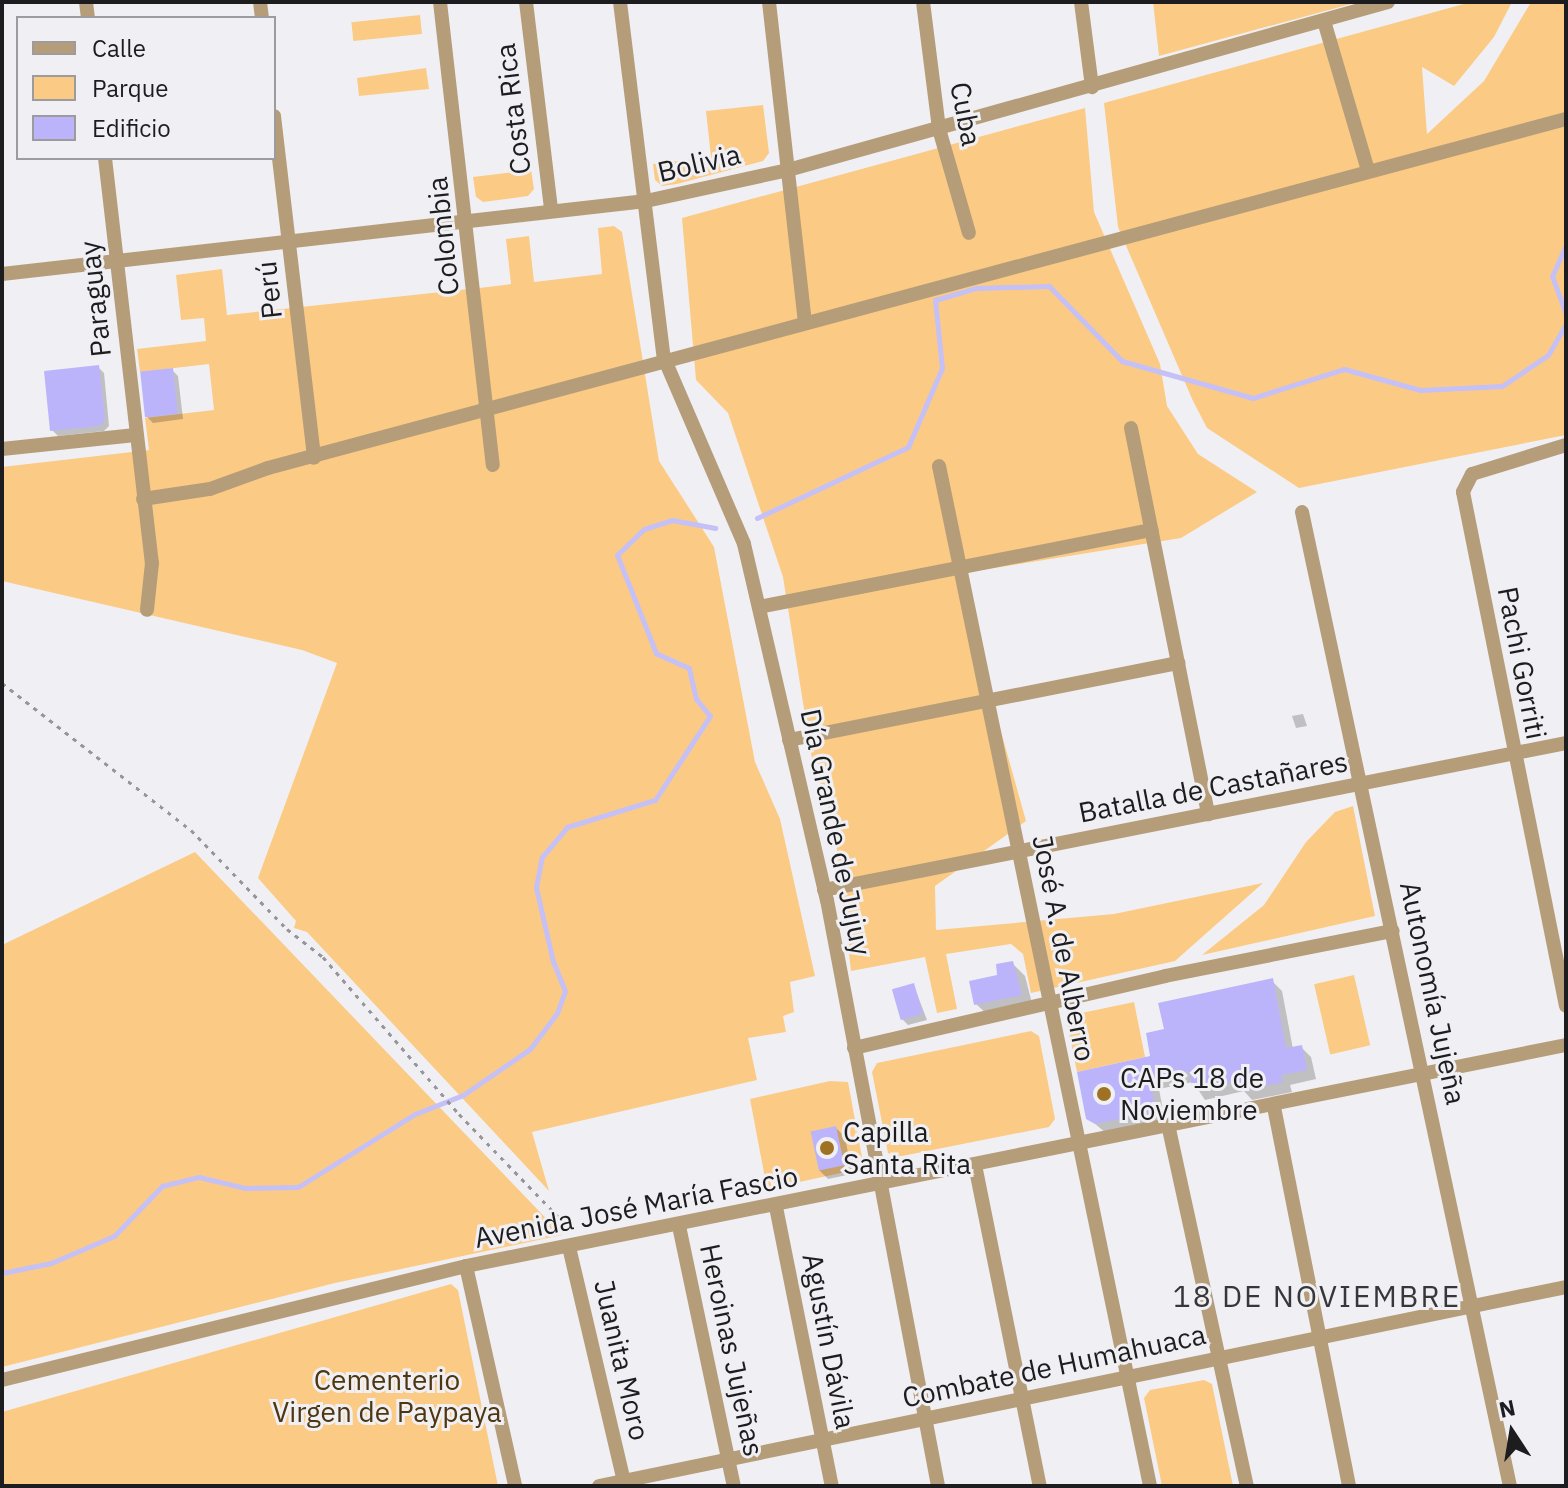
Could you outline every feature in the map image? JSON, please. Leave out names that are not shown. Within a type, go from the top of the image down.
[{"type":"street","name":"Colombia","points":[[440,2],[468,221],[493,465]]},
{"type":"street","name":"Costa Rica","points":[[526,2],[551,210]]},
{"type":"street","name":"Día Grande de Jujuy","points":[[620,2],[665,362],[712,473],[734,511],[759,607],[824,890],[878,1186],[938,1486]]},
{"type":"street","points":[[769,2],[805,323]]},
{"type":"street","name":"Cuba","points":[[923,2],[939,129],[969,233]]},
{"type":"street","points":[[1081,2],[1092,87]]},
{"type":"street","name":"Bolivia","points":[[2,274],[646,201],[788,170],[1388,2]]},
{"type":"street","points":[[1324,21],[1367,167]]},
{"type":"street","points":[[143,499],[210,489],[805,323],[1566,119]]},
{"type":"street","name":"Perú","points":[[276,132],[314,458]]},
{"type":"street","name":"Paraguay","points":[[105,160],[152,563],[147,610]]},
{"type":"street","points":[[1131,428],[1208,814]]},
{"type":"street","points":[[2,449],[135,435]]},
{"type":"street","name":"Pachi Gorriti","points":[[1566,445],[1472,474],[1463,492],[1566,1006]]},
{"type":"street","name":"José A. de Alberro","points":[[939,466],[1076,1147],[1150,1486]]},
{"type":"street","name":"Autonomía Jujeña","points":[[1302,512],[1510,1486]]},
{"type":"street","points":[[759,607],[1152,530]]},
{"type":"street","points":[[789,740],[1178,663]]},
{"type":"street","name":"Batalla de Castañares","points":[[824,890],[1566,743]]},
{"type":"street","points":[[854,1048],[1165,976],[1393,931]]},
{"type":"street","name":"Avenida José María Fascio","points":[[2,1380],[466,1266],[1169,1129],[1566,1045]]},
{"type":"street","points":[[1274,1107],[1349,1486]]},
{"type":"street","points":[[1169,1129],[1247,1486]]},
{"type":"street","points":[[975,1165],[1040,1486]]},
{"type":"street","name":"Agustín Dávila","points":[[776,1207],[832,1486]]},
{"type":"street","name":"Heroinas Jujeñas","points":[[679,1226],[734,1486]]},
{"type":"street","name":"Juanita Moro","points":[[569,1247],[624,1483]]},
{"type":"street","points":[[466,1266],[515,1486]]},
{"type":"street","name":"Combate de Humahuaca","points":[[599,1486],[1024,1399],[1126,1375],[1566,1287]]},
{"type":"path","points":[[2,683],[191,830],[287,929],[323,957],[459,1114],[571,1229],[569,1247]]},
{"type":"green space","points":[[1153,2],[1358,2],[1159,56]]},
{"type":"green space","points":[[1471,2],[1512,2],[1494,37],[1454,86],[1422,67],[1427,134],[1484,81],[1531,2],[1566,2],[1566,435],[1299,488],[1207,428],[1193,401],[1118,227],[1104,103]]},
{"type":"green space","points":[[420,15],[422,34],[353,41],[351,22]]},
{"type":"green space","points":[[426,68],[429,89],[359,96],[357,78]]},
{"type":"green space","points":[[763,105],[769,153],[763,161],[677,184],[662,186],[655,180],[653,164],[711,157],[706,111]]},
{"type":"green space","points":[[1085,108],[1094,212],[1160,364],[1167,406],[1198,454],[1257,492],[1181,538],[957,574],[1026,821],[935,886],[936,930],[1114,914],[1263,883],[1175,961],[1031,993],[1023,954],[1011,944],[946,954],[957,1009],[937,1013],[925,957],[851,971],[834,824],[812,759],[783,577],[728,413],[696,380],[682,218]]},
{"type":"green space","points":[[531,170],[534,189],[528,196],[483,202],[476,197],[473,177]]},
{"type":"green space","points":[[614,226],[622,232],[659,461],[714,547],[755,762],[780,819],[815,976],[790,982],[794,1012],[783,1016],[786,1032],[748,1038],[757,1080],[532,1132],[549,1191],[307,932],[294,928],[296,921],[258,878],[337,663],[302,650],[2,581],[2,467],[149,450],[145,418],[214,410],[209,364],[140,372],[137,349],[206,341],[204,318],[181,320],[176,275],[222,269],[227,315],[488,287],[511,284],[506,239],[529,236],[534,282],[602,274],[598,228]]},
{"type":"green space","points":[[1353,806],[1375,916],[1202,955],[1264,905],[1306,842],[1335,812]]},
{"type":"green space","points":[[195,852],[562,1235],[335,1283],[2,1367],[2,945]]},
{"type":"green space","points":[[1354,975],[1370,1045],[1330,1054],[1314,984]]},
{"type":"green space","points":[[1134,1002],[1145,1057],[1077,1072],[1067,1023],[1072,1015]]},
{"type":"green space","points":[[1031,1031],[1039,1036],[1055,1119],[1049,1127],[897,1157],[888,1153],[872,1072],[877,1063]]},
{"type":"green space","points":[[830,1081],[848,1082],[864,1168],[767,1189],[750,1099]]},
{"type":"green space","name":"Cementerio Virgen de Paypaya","points":[[451,1284],[458,1290],[498,1486],[2,1486],[2,1412]]},
{"type":"green space","points":[[1204,1380],[1212,1384],[1233,1486],[1162,1486],[1144,1398],[1150,1390]]},
{"type":"building","points":[[99,365],[105,420],[99,426],[50,431],[44,371]]},
{"type":"building","points":[[173,368],[178,414],[145,417],[140,371]]},
{"type":"building","points":[[1013,961],[1022,995],[974,1005],[969,981],[997,975],[996,964]]},
{"type":"building","points":[[1273,978],[1286,1048],[1302,1045],[1307,1070],[1281,1075],[1283,1082],[1240,1091],[1238,1081],[1193,1091],[1189,1071],[1150,1080],[1156,1111],[1095,1124],[1086,1119],[1077,1072],[1150,1056],[1146,1033],[1164,1029],[1158,1003]]},
{"type":"building","points":[[914,983],[923,1014],[901,1020],[892,989]]},
{"type":"building","name":"Capilla Santa Rita","points":[[836,1126],[844,1165],[819,1171],[811,1131]]},
{"type":"waterway","points":[[1566,245],[1552,276],[1566,314]]},
{"type":"waterway","points":[[757,518],[908,447],[942,368],[935,300],[976,288],[1049,286],[1122,361],[1253,398],[1344,369],[1420,390],[1502,386],[1548,355],[1566,324]]},
{"type":"waterway","points":[[2,1273],[51,1263],[114,1236],[162,1186],[199,1177],[245,1188],[298,1187],[415,1114],[463,1095],[530,1049],[557,1013],[565,991],[553,962],[536,887],[542,857],[567,827],[655,800],[710,716],[696,699],[689,668],[656,653],[617,555],[644,529],[672,520],[715,528]]},
{"type":"place","name":"CAPs 18 de Noviembre","points":[[1104,1094]]},
{"type":"place","name":"Capilla Santa Rita","points":[[827,1148]]},
{"type":"district","name":"18 DE NOVIEMBRE","points":[[1317,1296]]}]
